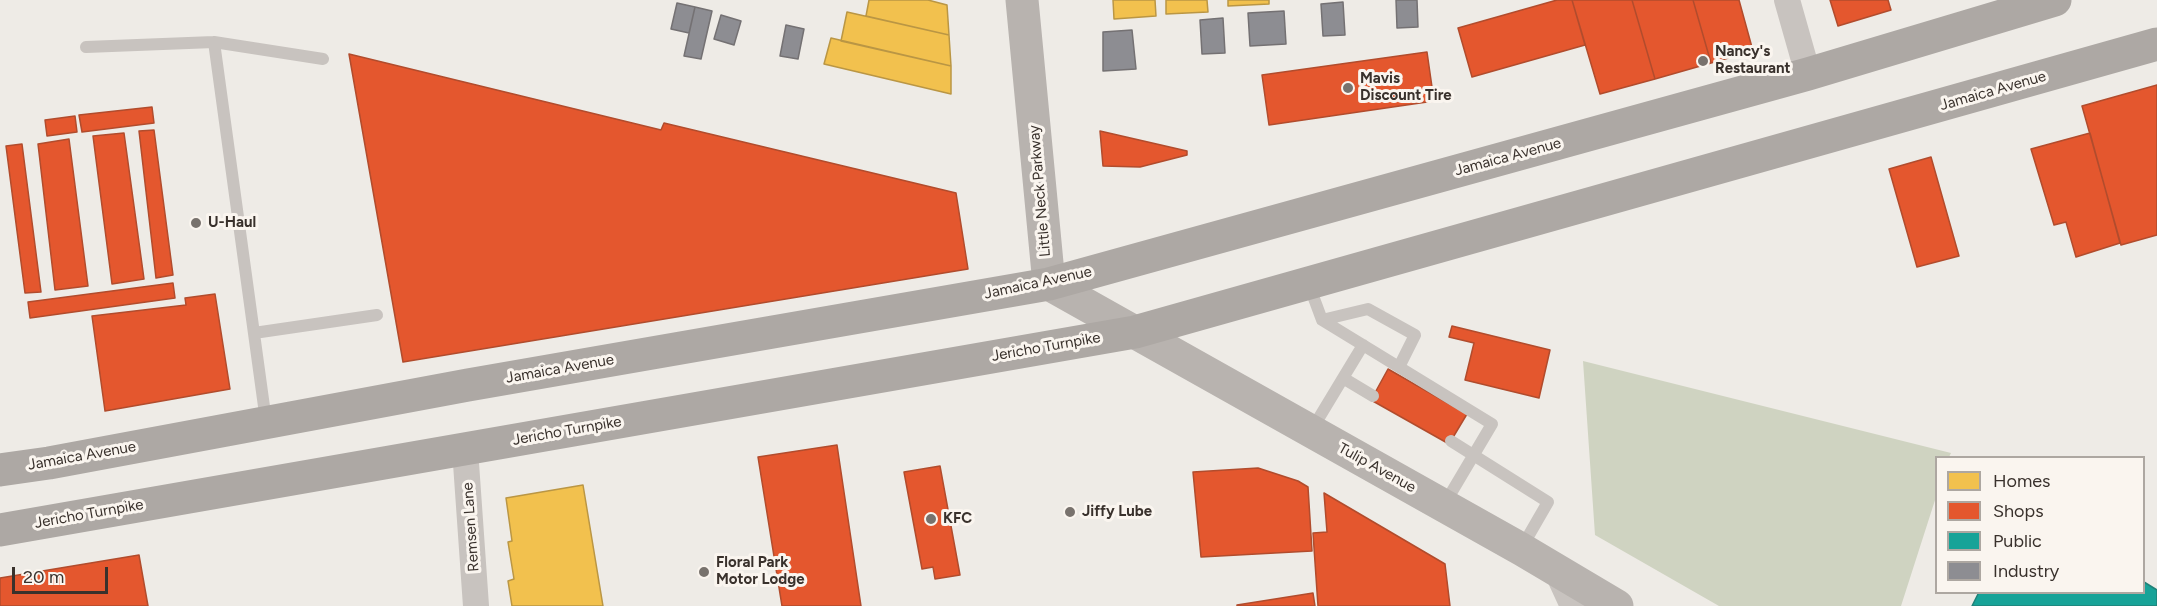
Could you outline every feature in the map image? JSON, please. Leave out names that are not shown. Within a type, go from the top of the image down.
[{"type":"main road","name":"Little Neck Parkway","points":[[1022,0],[1049,284]]},
{"type":"main road","name":"Jamaica Avenue","points":[[0,470],[1049,284],[1808,74],[2055,0]]},
{"type":"main road","name":"Jamaica Avenue","points":[[1135,332],[2157,44]]},
{"type":"main road","points":[[1049,284],[1135,332]]},
{"type":"main road","name":"Tulip Avenue","points":[[1135,332],[1521,549],[1617,606]]},
{"type":"main road","name":"Jericho Turnpike","points":[[0,530],[1135,332]]},
{"type":"street","points":[[1787,0],[1808,74]]},
{"type":"street","name":"Remsen Lane","points":[[465,449],[476,606]]},
{"type":"street","points":[[1556,569],[1573,606]]},
{"type":"lane","points":[[86,47],[214,42],[323,59]]},
{"type":"lane","points":[[214,42],[266,423]]},
{"type":"lane","points":[[1309,283],[1323,320],[1492,424],[1444,506]]},
{"type":"lane","points":[[1323,320],[1368,309],[1415,335],[1399,367]]},
{"type":"lane","points":[[254,333],[376,315]]},
{"type":"lane","points":[[1311,431],[1363,345]]},
{"type":"lane","points":[[1343,378],[1373,396]]},
{"type":"lane","points":[[1451,441],[1548,502],[1521,549]]},
{"type":"green space","points":[[1583,361],[1951,453],[1950,456],[1935,456],[1935,500],[1901,606],[1719,606],[1595,535]]},
{"type":"building: Homes","points":[[869,0],[928,0],[947,5],[949,35],[866,16]]},
{"type":"building: Homes","points":[[1113,0],[1155,0],[1156,16],[1114,19]]},
{"type":"building: Homes","points":[[1166,0],[1207,0],[1208,12],[1166,14]]},
{"type":"building: Homes","points":[[1228,0],[1269,0],[1269,4],[1228,6]]},
{"type":"building: Homes","points":[[847,12],[949,35],[951,66],[841,41]]},
{"type":"building: Homes","points":[[831,38],[951,66],[951,94],[824,64]]},
{"type":"building: Homes","points":[[583,485],[603,606],[512,606],[508,581],[514,579],[508,542],[512,541],[506,498]]},
{"type":"building: Shops","points":[[1557,0],[1572,0],[1585,45],[1472,77],[1458,28]]},
{"type":"building: Shops","points":[[1572,0],[1632,0],[1655,79],[1600,94]]},
{"type":"building: Shops","points":[[1632,0],[1693,0],[1711,63],[1655,79]]},
{"type":"building: Shops","points":[[1693,0],[1739,0],[1753,51],[1711,63]]},
{"type":"building: Shops","points":[[1830,0],[1888,0],[1891,10],[1838,26]]},
{"type":"building: Shops","name":"Mavis Discount Tire","points":[[1427,52],[1434,101],[1269,125],[1262,75]]},
{"type":"building: Shops","points":[[349,54],[661,130],[664,123],[956,193],[968,269],[403,362]]},
{"type":"building: Shops","points":[[2157,85],[2157,235],[2121,245],[2082,106]]},
{"type":"building: Shops","points":[[152,107],[154,123],[82,132],[79,115]]},
{"type":"building: Shops","points":[[75,116],[77,132],[47,136],[45,120]]},
{"type":"building: Shops","points":[[154,130],[173,275],[156,278],[139,131]]},
{"type":"building: Shops","points":[[1100,131],[1187,151],[1187,155],[1140,167],[1103,166]]},
{"type":"building: Shops","points":[[124,133],[144,279],[112,284],[93,136]]},
{"type":"building: Shops","points":[[2090,133],[2120,243],[2076,257],[2066,222],[2054,225],[2031,149]]},
{"type":"building: Shops","points":[[69,139],[88,286],[55,290],[38,144]]},
{"type":"building: Shops","points":[[22,144],[41,292],[25,293],[6,146]]},
{"type":"building: Shops","points":[[1931,157],[1959,256],[1917,267],[1889,169]]},
{"type":"building: Shops","points":[[173,283],[175,298],[30,318],[28,302]]},
{"type":"building: Shops","points":[[215,294],[230,389],[105,411],[92,316],[186,305],[185,298]]},
{"type":"building: Shops","points":[[1452,326],[1550,350],[1539,398],[1465,380],[1474,343],[1449,337]]},
{"type":"building: Shops","points":[[1388,369],[1467,414],[1449,444],[1371,400]]},
{"type":"building: Shops","points":[[837,445],[861,606],[782,606],[758,457]]},
{"type":"building: Shops","name":"KFC","points":[[940,466],[960,575],[935,579],[933,567],[922,569],[904,472]]},
{"type":"building: Shops","points":[[1258,468],[1298,481],[1308,487],[1312,551],[1201,557],[1193,472]]},
{"type":"building: Shops","points":[[1324,493],[1445,564],[1450,606],[1318,606],[1313,533],[1327,532]]},
{"type":"building: Shops","points":[[139,555],[148,606],[0,606],[0,578]]},
{"type":"building: Shops","points":[[1313,593],[1315,606],[1237,606],[1237,605]]},
{"type":"building: Public","points":[[2145,583],[2157,590],[2157,606],[1972,606],[1978,594],[2145,594]]},
{"type":"building: Industry","points":[[1396,0],[1417,0],[1418,27],[1397,28]]},
{"type":"building: Industry","points":[[1343,2],[1345,35],[1323,36],[1321,4]]},
{"type":"building: Industry","points":[[677,3],[695,7],[689,33],[671,29]]},
{"type":"building: Industry","points":[[695,7],[712,11],[701,59],[684,56]]},
{"type":"building: Industry","points":[[1284,11],[1286,44],[1250,46],[1248,13]]},
{"type":"building: Industry","points":[[721,15],[741,21],[734,45],[714,39]]},
{"type":"building: Industry","points":[[1223,18],[1225,53],[1202,54],[1200,20]]},
{"type":"building: Industry","points":[[786,25],[804,29],[798,59],[780,56]]},
{"type":"building: Industry","points":[[1132,30],[1136,69],[1103,71],[1103,32]]},
{"type":"place","name":"Nancy's Restaurant","points":[[1703,61]]},
{"type":"place","name":"Mavis Discount Tire","points":[[1348,88]]},
{"type":"place","name":"U-Haul","points":[[196,223]]},
{"type":"place","name":"Jiffy Lube","points":[[1070,512]]},
{"type":"place","name":"KFC","points":[[931,519]]},
{"type":"place","name":"Floral Park Motor Lodge","points":[[704,572]]}]
